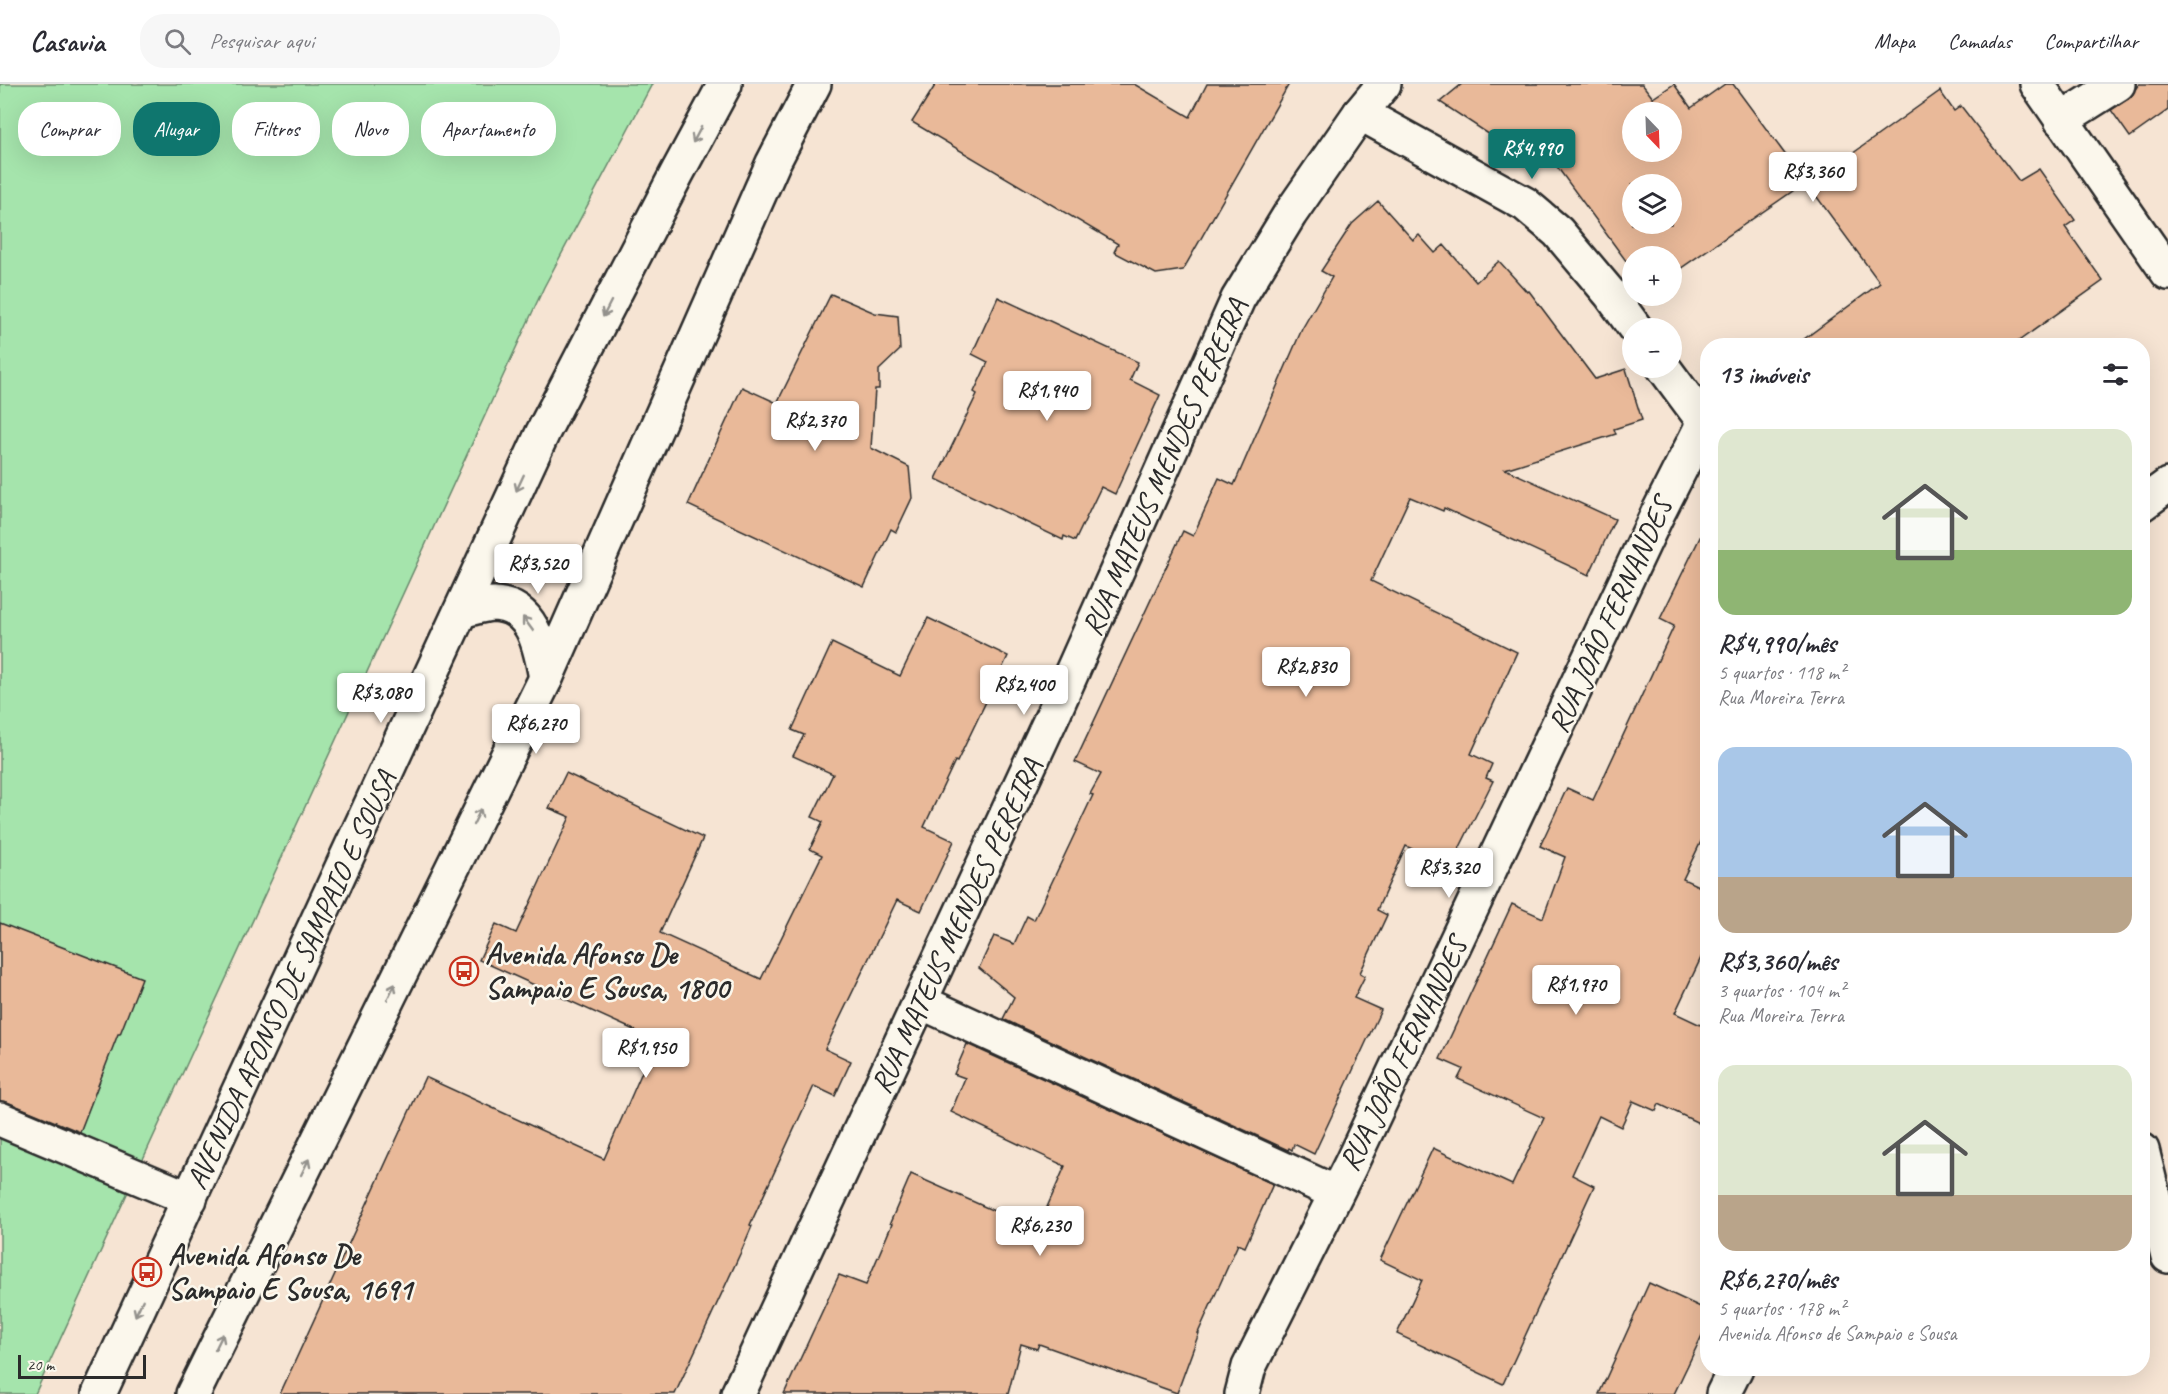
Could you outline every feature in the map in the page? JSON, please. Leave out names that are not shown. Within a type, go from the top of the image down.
[{"type":"street","name":"AVENIDA AFONSO DE SAMPAIO E SOUSA","points":[[99,1394],[543,432],[724,84]]},
{"type":"street","points":[[193,1394],[546,678],[773,163],[814,84]]},
{"type":"street","name":"RUA MATEUS MENDES PEREIRA","points":[[738,1394],[1056,708],[1238,299],[1290,214],[1360,113],[1384,84]]},
{"type":"street","points":[[2037,84],[2168,273]]},
{"type":"street","points":[[2061,120],[2118,84]]},
{"type":"street","points":[[1360,113],[1525,204],[1558,232],[1627,318]]},
{"type":"street","points":[[1672,378],[1700,416]]},
{"type":"street","name":"RUA JOÃO FERNANDES","points":[[1242,1394],[1249,1367],[1336,1193],[1652,526],[1700,435]]},
{"type":"street","points":[[2150,498],[2168,485]]},
{"type":"street","points":[[461,611],[493,604],[514,609],[525,617],[539,644],[546,678]]},
{"type":"street","points":[[921,1002],[1336,1193]]},
{"type":"street","points":[[0,1119],[190,1199]]},
{"type":"street","points":[[2150,1183],[2168,1256]]},
{"type":"street","points":[[1723,1394],[1732,1376]]},
{"type":"green space","points":[[0,84],[652,84],[544,287],[35,1394],[0,1394]]},
{"type":"building","points":[[936,84],[1134,84],[1190,117],[1207,84],[1289,84],[1183,270],[1156,274],[1114,252],[1118,244],[912,122]]},
{"type":"building","points":[[1462,84],[1642,84],[1653,98],[1674,84],[1691,108],[1725,84],[1733,84],[1804,180],[1831,160],[1835,166],[1940,91],[1954,111],[1961,106],[2019,181],[2039,169],[2075,220],[2065,227],[2103,281],[2023,338],[1805,338],[1880,283],[1806,182],[1682,267],[1682,246],[1622,246],[1622,255],[1536,138],[1516,152],[1440,102]]},
{"type":"building","points":[[2139,84],[2168,84],[2168,110],[2130,137],[2111,110],[2128,99]]},
{"type":"building","points":[[1378,201],[1413,240],[1419,235],[1435,253],[1444,245],[1476,282],[1499,261],[1527,292],[1529,291],[1595,379],[1622,370],[1622,378],[1629,378],[1642,420],[1614,429],[1616,434],[1505,469],[1615,519],[1589,575],[1444,508],[1443,511],[1410,497],[1371,581],[1517,652],[1471,754],[1492,764],[1486,778],[1493,781],[1450,867],[1406,846],[1377,910],[1387,915],[1360,973],[1365,976],[1354,998],[1381,1010],[1314,1154],[1294,1144],[1292,1150],[1289,1148],[1288,1150],[1003,1019],[1014,997],[979,968],[994,936],[1014,944],[1027,916],[1034,920],[1101,774],[1075,762],[1183,531],[1193,536],[1219,478],[1234,485],[1302,329],[1332,277],[1321,271],[1352,224]]},
{"type":"building","points":[[831,294],[875,313],[898,316],[900,350],[879,370],[879,389],[875,389],[871,448],[909,467],[912,498],[896,532],[891,529],[864,587],[688,505],[742,387],[777,403]]},
{"type":"building","points":[[998,297],[1138,362],[1130,380],[1160,395],[1115,494],[1101,487],[1075,541],[1064,536],[1063,540],[936,479],[977,394],[974,392],[988,362],[972,354]]},
{"type":"building","points":[[1700,537],[1700,844],[1683,879],[1700,887],[1700,960],[1675,1013],[1700,1025],[1700,1124],[1659,1104],[1656,1111],[1633,1101],[1621,1127],[1599,1116],[1572,1175],[1594,1186],[1503,1384],[1397,1334],[1422,1280],[1380,1260],[1433,1148],[1512,1185],[1544,1118],[1458,1079],[1463,1069],[1440,1059],[1512,904],[1543,918],[1565,857],[1540,846],[1567,788],[1593,800],[1674,626],[1660,619]]},
{"type":"building","points":[[928,618],[1008,656],[924,827],[954,841],[921,911],[897,900],[825,1049],[851,1061],[835,1096],[814,1086],[675,1394],[280,1394],[425,1077],[604,1159],[656,1040],[479,960],[496,924],[516,933],[570,817],[549,808],[566,773],[703,838],[660,933],[761,979],[822,855],[810,849],[823,822],[812,817],[833,774],[793,756],[804,735],[792,730],[832,643],[900,676]]},
{"type":"building","points":[[0,923],[142,978],[80,1132],[0,1101]]},
{"type":"building","points":[[967,1044],[1273,1184],[1245,1247],[1238,1244],[1198,1333],[1177,1393],[1039,1344],[1037,1349],[1021,1344],[1008,1394],[784,1394],[839,1275],[866,1285],[911,1174],[1037,1230],[1065,1166],[951,1112],[965,1078],[954,1074]]},
{"type":"building","points":[[1649,1283],[1700,1307],[1700,1340],[1674,1394],[1599,1394]]},
{"type":"place","name":"Avenida Afonso De Sampaio E Sousa, 1800","points":[[464,971]]},
{"type":"place","name":"Avenida Afonso De Sampaio E Sousa, 1691","points":[[147,1272]]}]
